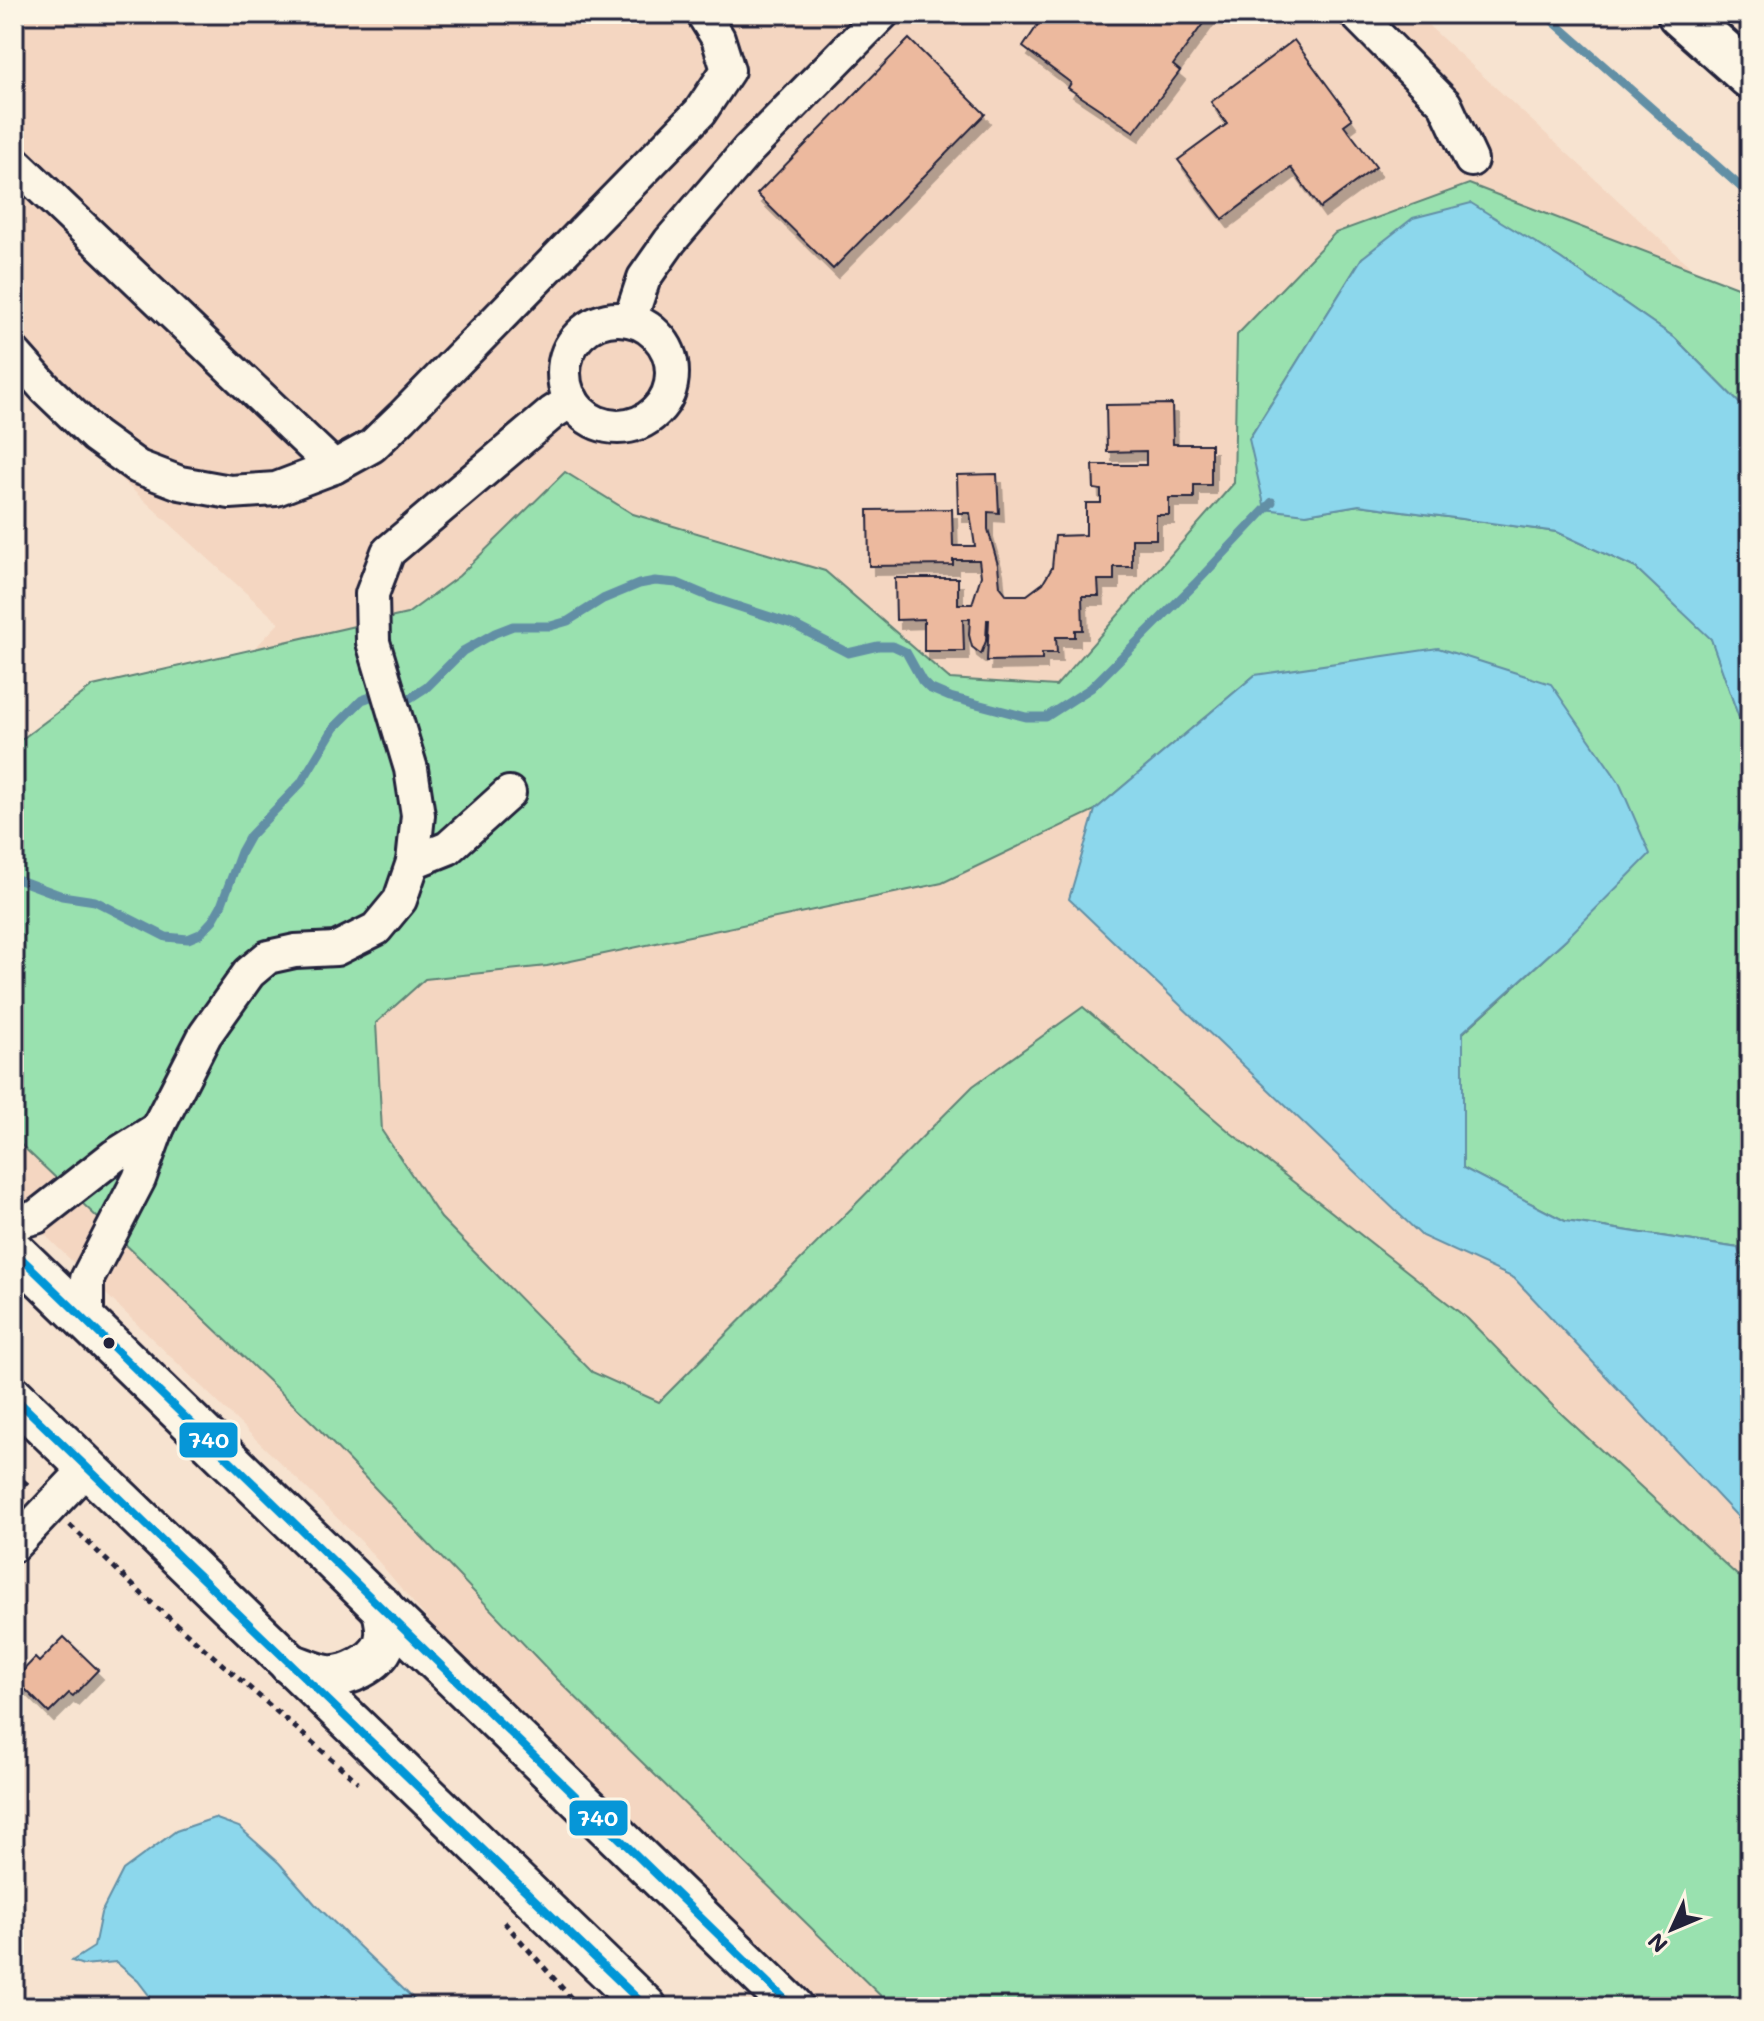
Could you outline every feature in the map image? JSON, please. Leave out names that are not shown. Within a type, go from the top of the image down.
[{"type":"highway","points":[[1680,14],[1750,76]]},
{"type":"main road","points":[[14,1251],[793,2007]]},
{"type":"main road","points":[[14,1397],[646,2007]]},
{"type":"main road","points":[[290,1664],[326,1676],[347,1675],[364,1665],[384,1647],[387,1630],[382,1607]]},
{"type":"street","points":[[14,353],[95,436],[138,467],[180,483],[230,492],[276,489],[334,467],[372,446],[402,417],[700,112],[728,70],[718,38],[703,14]]},
{"type":"street","points":[[630,320],[644,278],[670,241],[748,150],[882,14]]},
{"type":"street","points":[[1356,14],[1445,104],[1471,160]]},
{"type":"street","points":[[14,162],[334,467]]},
{"type":"street","points":[[611,319],[630,320],[646,326],[659,337],[668,351],[672,368],[671,385],[665,401],[646,418],[622,426],[606,425],[588,418],[572,400],[566,388],[564,370],[568,351],[579,336],[593,325],[611,319]]},
{"type":"street","points":[[87,1322],[87,1279],[139,1179],[157,1129],[205,1035],[249,973],[268,957],[295,951],[336,949],[376,929],[400,900],[413,862],[418,815],[411,769],[373,642],[372,594],[388,552],[552,413],[572,400]]},
{"type":"street","points":[[413,862],[448,848],[509,793]]},
{"type":"street","points":[[14,1223],[36,1217],[114,1156],[157,1129]]},
{"type":"street","points":[[14,1545],[86,1469]]},
{"type":"path","points":[[14,1473],[135,1588],[360,1784]]},
{"type":"path","points":[[498,1917],[579,2007]]},
{"type":"shaded area","points":[[14,14],[839,14],[852,27],[865,14],[1416,14],[1750,322],[1750,2007],[817,2007],[467,1670],[361,1541],[14,1205],[14,899],[279,623],[14,382]]},
{"type":"green space","points":[[1469,184],[1750,292],[1750,414],[1675,338],[1560,258],[1471,204],[1362,258],[1249,439],[1306,514],[1359,505],[1557,532],[1636,568],[1711,638],[1749,746],[1739,830],[1750,870],[1750,1302],[1738,1248],[1565,1221],[1463,1168],[1463,1033],[1566,939],[1255,675],[1095,810],[942,883],[547,966],[425,979],[376,1023],[382,1131],[441,1218],[592,1372],[659,1402],[973,1086],[1083,1007],[1231,1133],[1468,1319],[1553,1406],[1738,1576],[1750,1570],[1750,2007],[892,2007],[556,1678],[316,1426],[14,1138],[14,745],[93,686],[407,614],[459,576],[565,472],[633,514],[825,571],[950,679],[1056,686],[1234,483],[1237,335],[1335,233]]},
{"type":"water","points":[[1471,203],[1560,258],[1675,338],[1750,414],[1750,870],[1739,830],[1749,746],[1711,639],[1636,568],[1557,532],[1359,505],[1306,514],[1265,509],[1249,439],[1362,258],[1413,218]]},
{"type":"water","points":[[1438,648],[1551,684],[1619,782],[1650,854],[1566,939],[1463,1032],[1463,1168],[1565,1221],[1738,1248],[1750,1302],[1750,1530],[1514,1278],[1422,1236],[1069,899],[1095,810],[1255,675]]},
{"type":"water","points":[[214,1818],[239,1827],[279,1863],[315,1904],[422,2007],[158,2007],[138,1981],[116,1962],[83,1965],[72,1961],[94,1947],[101,1913],[123,1870],[176,1831]]},
{"type":"building","points":[[1045,14],[1210,14],[1173,65],[1180,71],[1134,132],[1068,88],[1071,83],[1023,47]]},
{"type":"building","points":[[909,39],[985,114],[833,269],[757,194]]},
{"type":"building","points":[[1294,40],[1352,119],[1344,125],[1376,167],[1320,208],[1291,168],[1223,219],[1178,160],[1227,124],[1211,102]]},
{"type":"building","points":[[1172,404],[1173,444],[1211,444],[1211,485],[1194,485],[1194,498],[1169,498],[1169,515],[1156,515],[1156,539],[1132,539],[1132,567],[1114,567],[1114,580],[1098,580],[1099,596],[1082,596],[1083,630],[1075,630],[1075,637],[1056,637],[1057,653],[1042,653],[1042,660],[987,661],[989,620],[981,654],[972,647],[970,619],[963,619],[964,651],[924,651],[924,619],[896,620],[895,578],[958,578],[958,604],[972,604],[981,576],[979,560],[953,560],[953,565],[869,566],[868,510],[952,509],[953,546],[975,546],[970,513],[958,513],[957,475],[997,474],[999,513],[988,512],[988,529],[1000,586],[1007,595],[1027,595],[1043,583],[1052,568],[1055,536],[1086,535],[1086,503],[1101,503],[1101,490],[1094,489],[1093,465],[1146,465],[1146,451],[1107,452],[1106,405]]},
{"type":"building","points":[[64,1637],[98,1670],[73,1696],[69,1693],[49,1713],[15,1679],[35,1658],[39,1662]]},
{"type":"waterway","points":[[1545,14],[1750,195]]},
{"type":"waterway","points":[[14,878],[62,896],[95,901],[166,937],[188,939],[200,934],[221,906],[250,836],[301,783],[334,728],[362,700],[376,695],[410,698],[427,687],[463,651],[495,633],[513,626],[551,626],[568,621],[603,599],[655,581],[677,583],[792,624],[848,653],[893,646],[906,652],[929,688],[950,697],[1026,717],[1046,717],[1091,688],[1272,502]]},
{"type":"transit line","name":"740","points":[[14,1251],[793,2007]]},
{"type":"transit line","name":"740","points":[[14,1397],[646,2007]]}]
